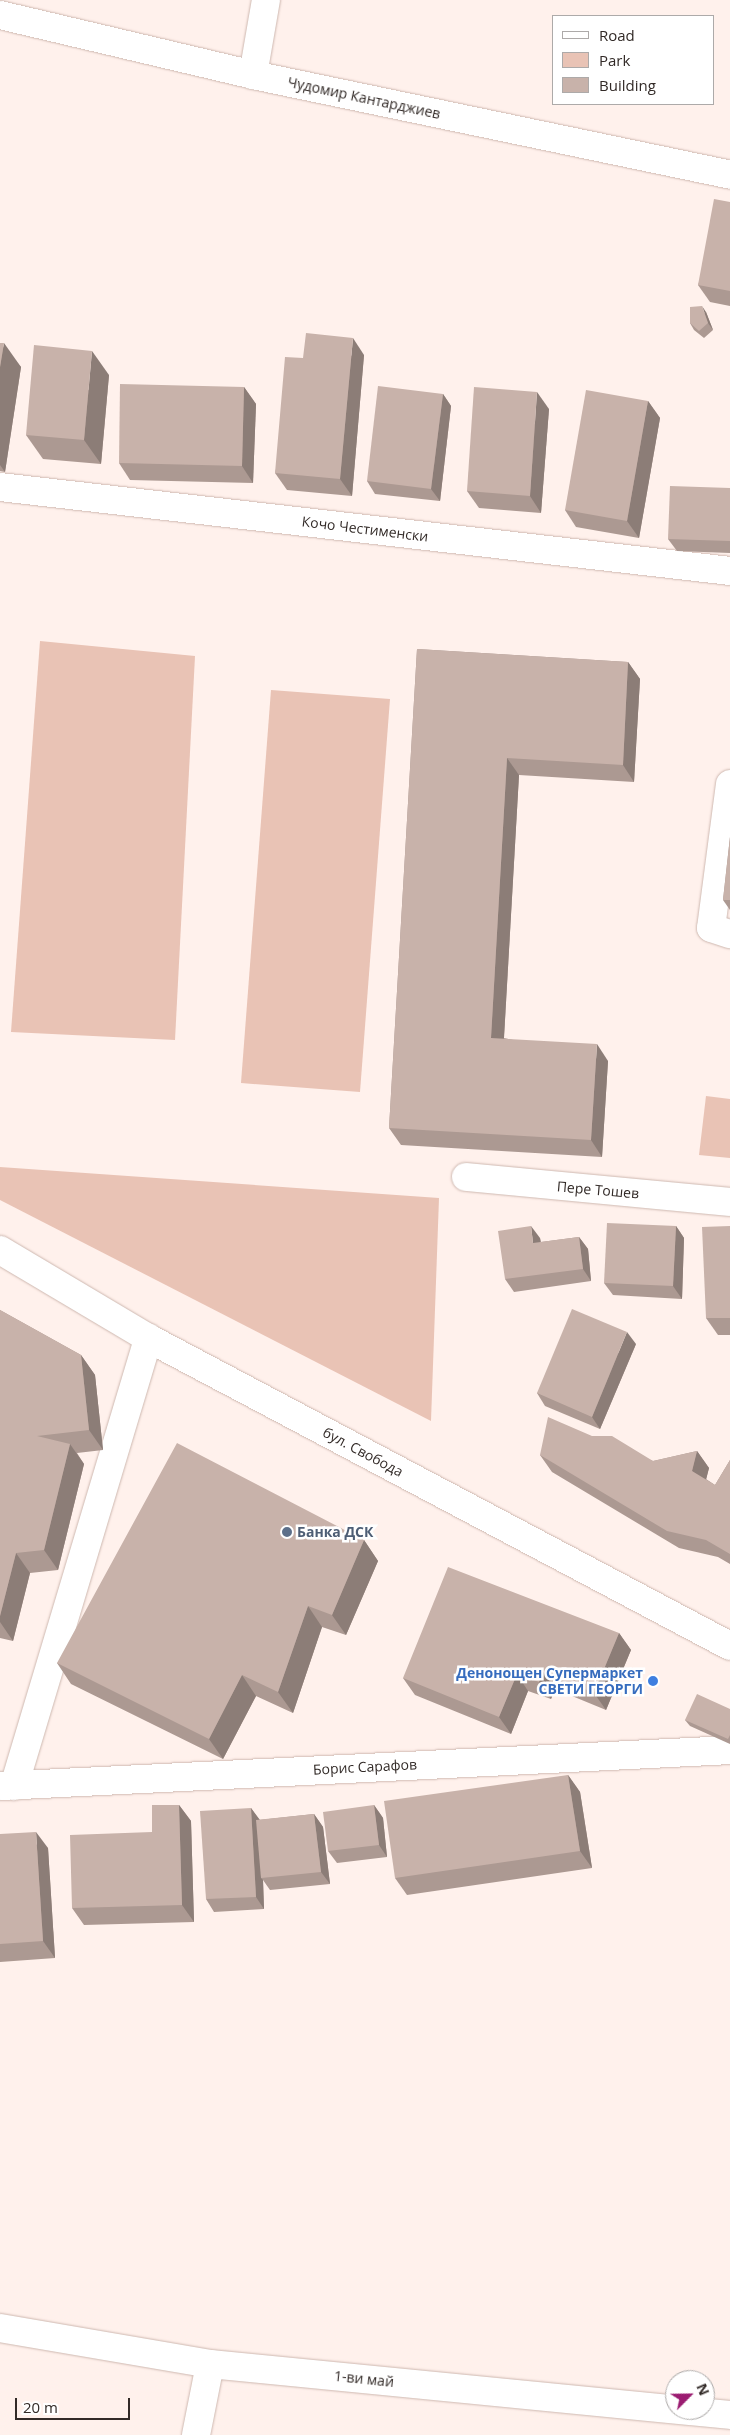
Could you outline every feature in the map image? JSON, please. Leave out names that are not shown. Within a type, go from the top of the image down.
[{"type":"street","points":[[253,75],[266,0]]},
{"type":"street","name":"Чудомир Кантарджиев","points":[[0,15],[253,75],[730,176]]},
{"type":"street","name":"Кочо Честименски","points":[[0,488],[730,571]]},
{"type":"street","points":[[730,784],[711,928],[730,934]]},
{"type":"street","name":"Пере Тошев","points":[[466,1178],[730,1202]]},
{"type":"street","name":"бул. Свобода","points":[[0,1250],[148,1338],[730,1646]]},
{"type":"street","points":[[7,1786],[148,1338]]},
{"type":"street","name":"Борис Сарафов","points":[[7,1786],[730,1750]]},
{"type":"street","name":"1-ви май","points":[[0,2328],[210,2364],[730,2415]]},
{"type":"street","points":[[196,2435],[210,2364]]},
{"type":"green space","points":[[40,641],[195,656],[175,1040],[11,1032]]},
{"type":"green space","points":[[271,690],[390,699],[360,1092],[241,1083]]},
{"type":"green space","points":[[706,1096],[730,1099],[730,1158],[699,1155]]},
{"type":"green space","points":[[0,1167],[439,1198],[431,1421],[0,1200]]},
{"type":"building","points":[[714,199],[730,202],[730,291],[698,285]]},
{"type":"building","points":[[702,306],[708,323],[699,331],[690,323],[690,307]]},
{"type":"building","points":[[306,333],[353,338],[340,479],[275,473],[285,357],[303,358]]},
{"type":"building","points":[[0,343],[4,343],[0,367]]},
{"type":"building","points":[[34,345],[92,351],[84,440],[26,435]]},
{"type":"building","points":[[120,384],[244,387],[242,466],[119,463]]},
{"type":"building","points":[[378,386],[443,394],[431,489],[367,481]]},
{"type":"building","points":[[474,387],[537,392],[530,496],[467,491]]},
{"type":"building","points":[[586,390],[648,401],[627,521],[565,510]]},
{"type":"building","points":[[670,486],[730,488],[730,541],[668,539]]},
{"type":"building","points":[[417,649],[628,662],[623,765],[507,758],[491,1038],[597,1044],[591,1140],[389,1128]]},
{"type":"building","points":[[730,837],[730,900],[723,900]]},
{"type":"building","points":[[607,1223],[676,1226],[673,1286],[604,1283]]},
{"type":"building","points":[[531,1226],[533,1243],[579,1237],[583,1269],[505,1279],[498,1231]]},
{"type":"building","points":[[730,1226],[730,1318],[706,1318],[702,1227]]},
{"type":"building","points":[[572,1309],[627,1332],[592,1417],[537,1393]]},
{"type":"building","points":[[0,1310],[81,1355],[89,1430],[37,1436],[70,1444],[44,1550],[16,1553],[0,1616]]},
{"type":"building","points":[[548,1417],[592,1436],[612,1436],[653,1461],[697,1451],[692,1471],[715,1485],[730,1460],[730,1554],[706,1540],[667,1531],[540,1455]]},
{"type":"building","points":[[177,1443],[364,1540],[332,1615],[308,1606],[278,1692],[242,1675],[209,1739],[57,1663]]},
{"type":"building","points":[[448,1567],[619,1633],[594,1693],[543,1672],[539,1682],[517,1674],[499,1717],[403,1678]]},
{"type":"building","points":[[697,1694],[730,1709],[730,1735],[728,1739],[685,1720]]},
{"type":"building","points":[[568,1775],[580,1851],[395,1878],[384,1801]]},
{"type":"building","points":[[152,1805],[179,1805],[182,1905],[72,1908],[70,1835],[152,1832]]},
{"type":"building","points":[[374,1805],[379,1845],[328,1851],[323,1812]]},
{"type":"building","points":[[251,1808],[256,1897],[206,1899],[200,1811]]},
{"type":"building","points":[[314,1814],[321,1872],[261,1878],[256,1820]]},
{"type":"building","points":[[36,1832],[43,1941],[0,1944],[0,1834]]},
{"type":"place","name":"Банка ДСК","points":[[287,1532]]},
{"type":"place","name":"Денонощен Супермаркет СВЕТИ ГЕОРГИ","points":[[653,1681]]}]
